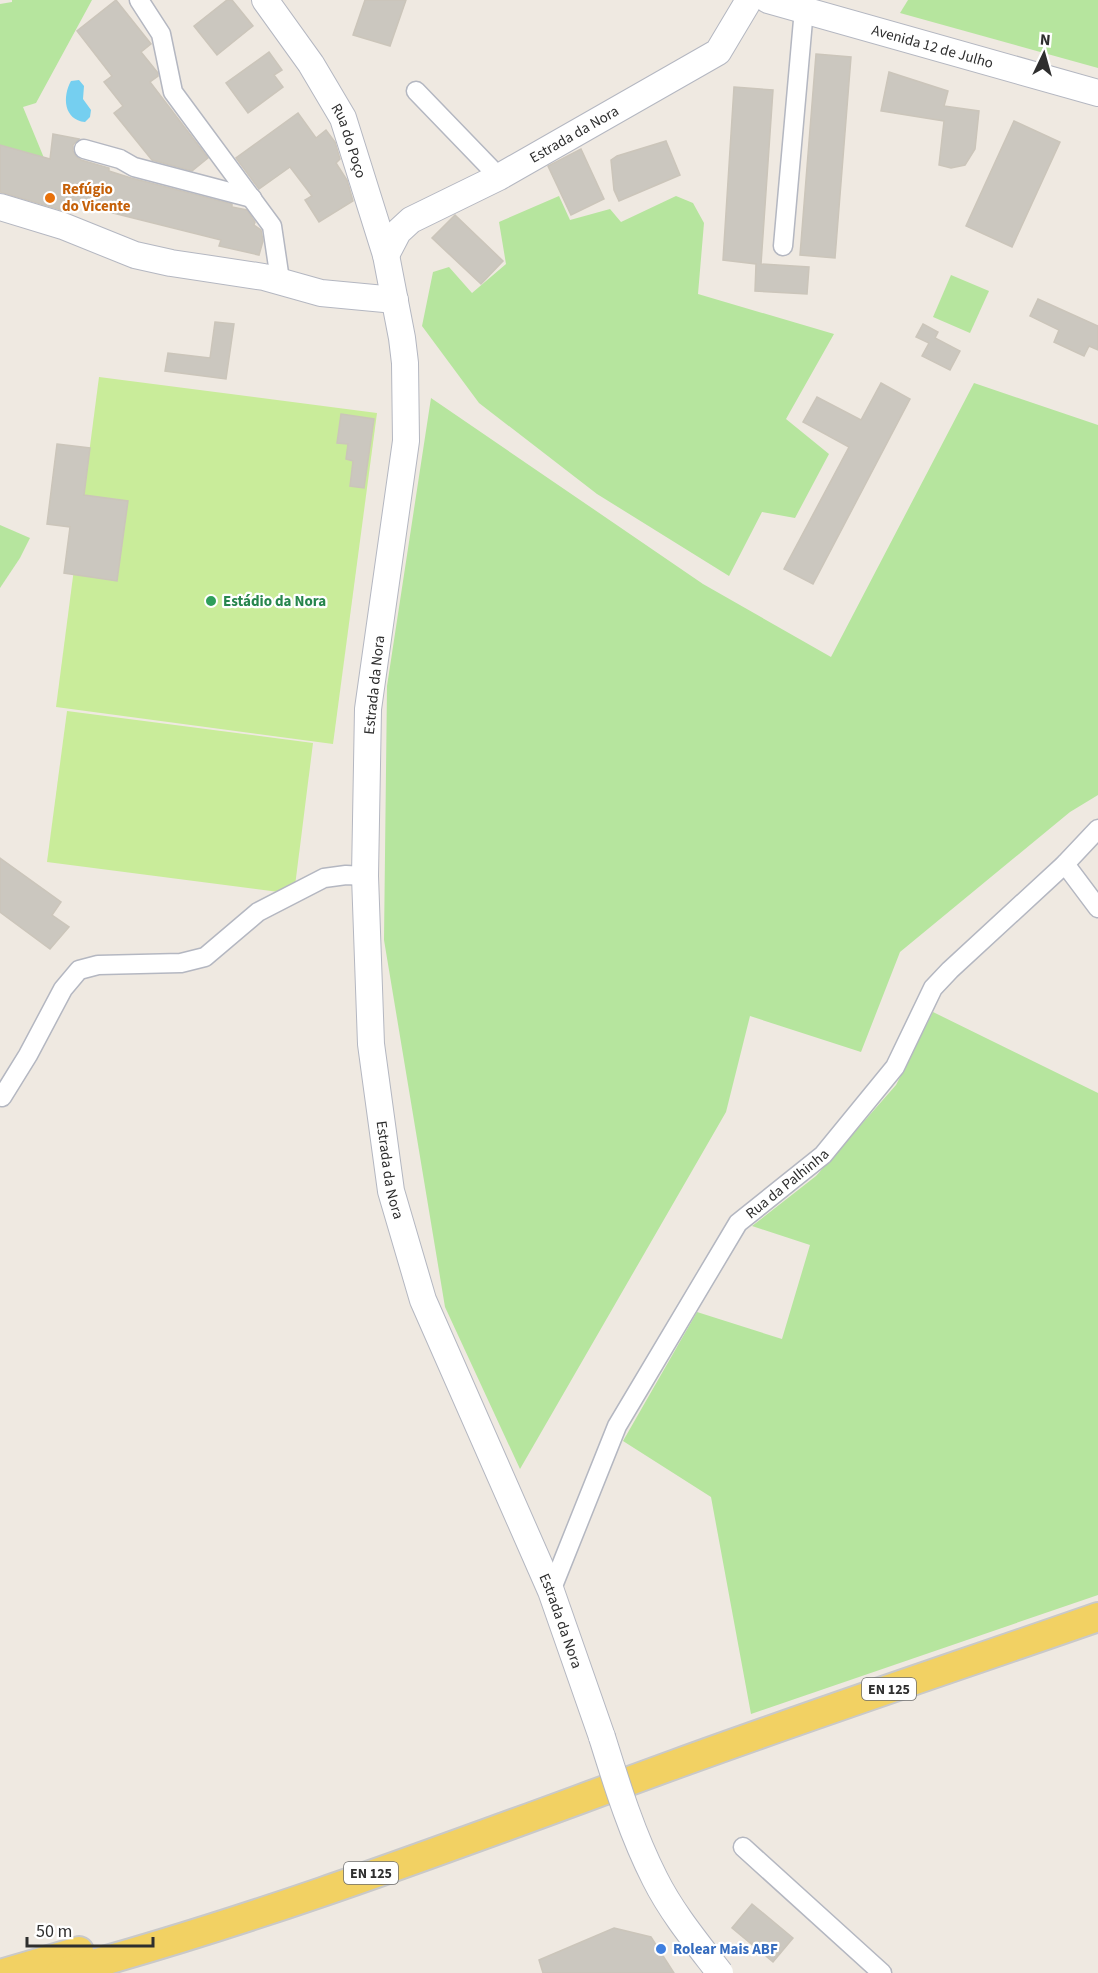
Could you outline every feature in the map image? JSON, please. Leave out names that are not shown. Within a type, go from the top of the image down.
[{"type":"main road","name":"EN 125","points":[[60,1973],[124,1956],[259,1912],[679,1762],[1098,1617]]},
{"type":"main road","name":"EN 125","points":[[5,1972],[194,1918],[486,1822],[679,1762]]},
{"type":"street","points":[[139,0],[161,34],[173,92],[272,226],[280,280]]},
{"type":"street","name":"Rua do Poço","points":[[265,0],[312,64],[343,118],[372,206],[386,255],[395,300]]},
{"type":"street","name":"Estrada da Nora","points":[[386,255],[398,232],[411,220],[499,177],[718,52],[749,0]]},
{"type":"street","name":"Avenida 12 de Julho","points":[[768,0],[1098,93]]},
{"type":"street","points":[[783,246],[804,9]]},
{"type":"street","points":[[416,91],[499,177]]},
{"type":"street","points":[[84,149],[120,159],[134,167],[252,198]]},
{"type":"street","points":[[208,187],[222,181],[225,162]]},
{"type":"street","points":[[372,206],[395,218],[411,220]]},
{"type":"street","points":[[0,207],[63,226],[135,255],[280,280],[321,293],[395,300]]},
{"type":"street","name":"Estrada da Nora","points":[[395,300],[405,363],[406,441],[368,709],[365,876],[371,1044],[391,1191],[423,1300],[551,1591],[615,1781],[655,1879],[681,1923],[720,1973]]},
{"type":"street","name":"Rua da Palhinha","points":[[551,1591],[617,1426],[738,1223],[823,1155],[895,1067],[933,988],[1065,864],[1098,829]]},
{"type":"street","points":[[1065,864],[1098,908]]},
{"type":"street","points":[[2,1097],[28,1055],[63,988],[79,970],[98,965],[181,963],[205,957],[258,912],[324,878],[346,875],[365,876]]},
{"type":"street","points":[[743,1846],[882,1973]]},
{"type":"green space","points":[[12,0],[92,0],[36,103],[23,107],[44,158],[0,145],[0,4],[12,2]]},
{"type":"green space","points":[[908,0],[1098,0],[1098,68],[900,13]]},
{"type":"green space","points":[[559,196],[570,220],[610,209],[621,222],[676,196],[693,203],[704,223],[698,294],[834,334],[786,419],[829,454],[795,518],[762,512],[729,576],[597,494],[479,403],[422,326],[433,272],[449,267],[472,293],[506,264],[499,222]]},
{"type":"green space","points":[[951,275],[989,291],[970,333],[933,317]]},
{"type":"green space","name":"Estádio da Nora","points":[[99,377],[377,413],[333,744],[56,707]]},
{"type":"green space","points":[[974,383],[1098,425],[1098,795],[1070,812],[900,952],[861,1052],[750,1016],[726,1112],[520,1469],[445,1307],[384,940],[387,686],[431,398],[703,584],[831,657]]},
{"type":"green space","points":[[0,525],[30,538],[0,588]]},
{"type":"green space","points":[[67,711],[313,743],[294,894],[47,862]]},
{"type":"green space","points":[[933,1012],[1098,1093],[1098,1595],[751,1714],[711,1497],[623,1441],[697,1312],[782,1339],[810,1245],[752,1226],[816,1176],[896,1085]]},
{"type":"water","points":[[79,80],[84,86],[83,99],[91,110],[90,117],[85,122],[73,117],[66,100],[71,81]]},
{"type":"building","points":[[116,0],[151,44],[141,52],[158,73],[158,76],[150,82],[208,158],[192,171],[152,160],[114,113],[123,106],[104,82],[112,76],[77,31]]},
{"type":"building","points":[[227,0],[232,0],[253,26],[217,55],[194,26]]},
{"type":"building","points":[[365,0],[406,0],[390,46],[353,35]]},
{"type":"building","points":[[269,52],[282,70],[274,75],[283,87],[248,113],[226,83]]},
{"type":"building","points":[[816,54],[851,57],[835,258],[800,255]]},
{"type":"building","points":[[889,72],[948,91],[944,106],[979,111],[975,149],[965,165],[951,168],[939,165],[944,121],[881,111]]},
{"type":"building","points":[[734,87],[773,90],[761,264],[809,267],[807,294],[755,291],[756,264],[723,260]]},
{"type":"building","points":[[298,113],[316,138],[326,130],[335,142],[340,159],[336,163],[347,180],[353,201],[319,222],[305,200],[312,196],[290,167],[259,189],[236,158]]},
{"type":"building","points":[[1014,121],[1060,142],[1012,247],[966,226]]},
{"type":"building","points":[[53,134],[79,139],[73,145],[76,156],[81,160],[109,168],[109,171],[247,210],[255,222],[254,225],[261,230],[263,241],[259,255],[219,246],[221,240],[61,200],[65,211],[0,192],[0,145],[50,159]]},
{"type":"building","points":[[666,141],[680,175],[619,201],[614,190],[611,160],[617,156]]},
{"type":"building","points":[[581,149],[604,199],[571,215],[548,166]]},
{"type":"building","points":[[455,215],[503,261],[481,284],[432,238]]},
{"type":"building","points":[[1038,299],[1098,326],[1098,350],[1089,346],[1084,356],[1054,342],[1059,330],[1030,316]]},
{"type":"building","points":[[215,322],[234,324],[226,379],[165,371],[168,353],[210,358]]},
{"type":"building","points":[[923,324],[938,332],[935,338],[960,351],[950,370],[922,356],[929,343],[916,337]]},
{"type":"building","points":[[881,383],[910,399],[813,584],[784,569],[849,447],[803,422],[817,397],[861,420]]},
{"type":"building","points":[[341,414],[374,419],[364,488],[350,486],[353,461],[346,459],[348,444],[337,443]]},
{"type":"building","points":[[57,444],[90,448],[84,495],[128,501],[117,581],[64,573],[70,527],[47,524]]},
{"type":"building","points":[[0,858],[61,902],[52,915],[69,927],[50,949],[0,912]]},
{"type":"building","points":[[752,1904],[793,1938],[773,1962],[732,1928]]},
{"type":"building","points":[[614,1928],[651,1937],[674,1973],[543,1973],[539,1960]]},
{"type":"place","name":"Refúgio do Vicente","points":[[50,198]]},
{"type":"place","name":"Estádio da Nora","points":[[211,601]]},
{"type":"place","name":"Rolear Mais ABF","points":[[661,1949]]}]
